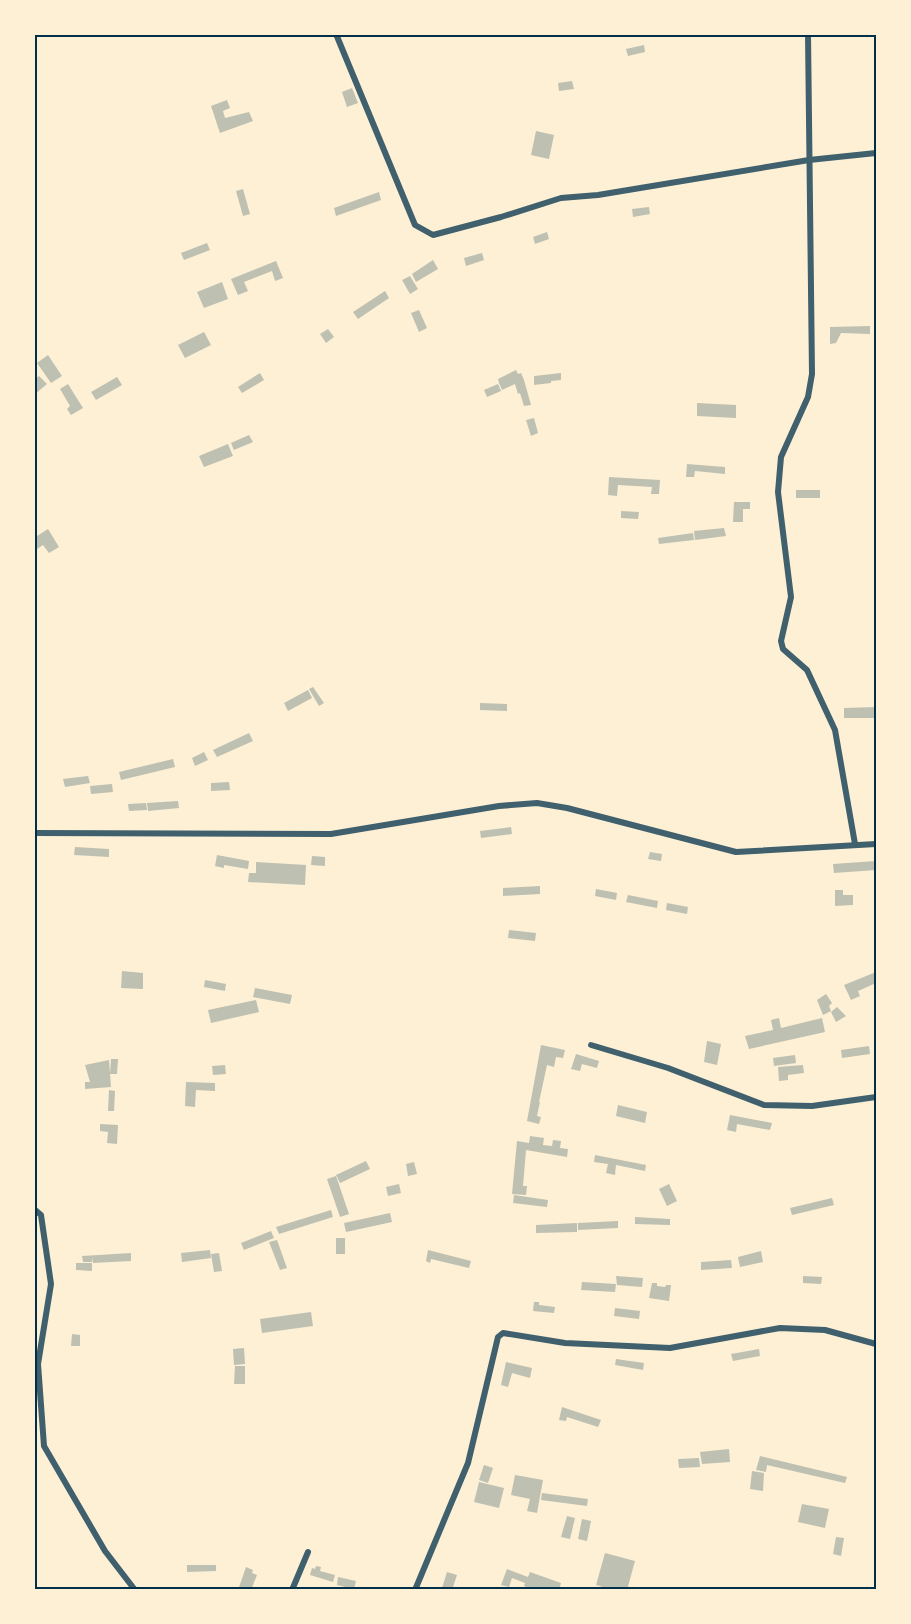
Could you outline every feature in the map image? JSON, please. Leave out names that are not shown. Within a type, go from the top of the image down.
[{"type":"street","points":[[336,34],[415,225],[433,235],[492,220],[561,198],[598,195],[809,160],[876,153]]},
{"type":"street","points":[[808,34],[812,374],[808,397],[780,457],[778,492],[791,597],[781,641],[783,649],[807,670],[835,730],[855,844]]},
{"type":"street","points":[[34,833],[330,834],[500,806],[537,803],[567,808],[736,852],[876,844]]},
{"type":"street","points":[[591,1045],[668,1068],[764,1105],[812,1106],[876,1097]]},
{"type":"street","points":[[34,1209],[41,1215],[45,1230],[51,1284],[38,1364],[44,1446],[105,1551],[135,1590]]},
{"type":"street","points":[[416,1590],[468,1463],[498,1337],[503,1333],[565,1343],[670,1348],[791,1328],[825,1330],[876,1344]]},
{"type":"street","points":[[292,1590],[308,1552]]},
{"type":"building","points":[[644,45],[645,52],[628,56],[626,49]]},
{"type":"building","points":[[572,81],[574,89],[559,91],[558,83]]},
{"type":"building","points":[[352,88],[358,103],[347,107],[342,92]]},
{"type":"building","points":[[227,100],[230,108],[223,111],[225,118],[249,112],[253,121],[220,133],[211,106]]},
{"type":"building","points":[[536,131],[554,135],[549,159],[531,155]]},
{"type":"building","points":[[243,189],[250,214],[243,216],[236,191]]},
{"type":"building","points":[[379,192],[381,200],[336,216],[334,208]]},
{"type":"building","points":[[649,207],[650,214],[633,217],[632,209]]},
{"type":"building","points":[[547,232],[549,239],[535,244],[533,237]]},
{"type":"building","points":[[207,243],[210,250],[184,260],[181,253]]},
{"type":"building","points":[[482,253],[484,260],[466,266],[464,258]]},
{"type":"building","points":[[433,260],[438,269],[416,282],[412,274]]},
{"type":"building","points":[[276,261],[283,278],[275,281],[272,271],[244,282],[248,291],[238,295],[231,279]]},
{"type":"building","points":[[410,276],[418,289],[410,294],[402,280]]},
{"type":"building","points":[[222,282],[228,299],[204,308],[197,292]]},
{"type":"building","points":[[385,291],[389,298],[358,319],[353,312]]},
{"type":"building","points":[[419,310],[427,328],[419,332],[411,313]]},
{"type":"building","points":[[870,326],[870,334],[841,333],[836,343],[830,344],[830,327]]},
{"type":"building","points":[[328,329],[334,337],[326,343],[320,334]]},
{"type":"building","points":[[204,332],[211,345],[185,358],[178,345]]},
{"type":"building","points":[[48,355],[62,376],[51,383],[37,363]]},
{"type":"building","points":[[516,370],[518,374],[521,373],[524,380],[531,405],[524,406],[515,384],[502,390],[499,383],[498,379]]},
{"type":"building","points":[[260,373],[264,380],[242,393],[238,387]]},
{"type":"building","points":[[561,373],[561,380],[534,385],[534,376]]},
{"type":"building","points":[[39,376],[47,384],[34,395],[34,380]]},
{"type":"building","points":[[117,377],[122,385],[96,400],[91,392]]},
{"type":"building","points":[[68,384],[83,408],[71,415],[67,409],[70,406],[60,389]]},
{"type":"building","points":[[498,384],[501,391],[487,397],[484,390]]},
{"type":"building","points":[[697,403],[736,405],[736,418],[697,416]]},
{"type":"building","points":[[534,418],[538,433],[531,436],[526,420]]},
{"type":"building","points":[[249,435],[253,442],[234,450],[231,443]]},
{"type":"building","points":[[228,444],[233,456],[204,467],[199,456]]},
{"type":"building","points":[[687,464],[725,467],[725,474],[695,471],[694,477],[686,477]]},
{"type":"building","points":[[609,477],[660,480],[659,494],[651,494],[652,487],[618,485],[617,496],[608,495]]},
{"type":"building","points":[[796,490],[820,490],[820,498],[796,498]]},
{"type":"building","points":[[734,502],[750,502],[750,509],[743,509],[743,522],[733,522]]},
{"type":"building","points":[[621,511],[639,512],[638,519],[621,518]]},
{"type":"building","points":[[724,528],[726,536],[695,540],[694,531]]},
{"type":"building","points":[[48,529],[59,547],[49,553],[43,545],[34,551],[34,538]]},
{"type":"building","points":[[693,533],[694,540],[659,544],[658,538]]},
{"type":"building","points":[[313,687],[324,703],[319,706],[309,689]]},
{"type":"building","points":[[308,690],[312,698],[288,711],[284,703]]},
{"type":"building","points":[[480,703],[507,704],[507,711],[480,710]]},
{"type":"building","points":[[876,707],[876,718],[844,718],[844,708]]},
{"type":"building","points":[[249,733],[253,741],[217,757],[213,750]]},
{"type":"building","points":[[204,752],[208,760],[195,766],[192,758]]},
{"type":"building","points":[[173,759],[175,767],[121,780],[119,772]]},
{"type":"building","points":[[88,776],[90,783],[65,787],[63,779]]},
{"type":"building","points":[[229,782],[230,790],[211,791],[211,783]]},
{"type":"building","points":[[112,784],[113,792],[91,794],[90,786]]},
{"type":"building","points":[[178,801],[179,808],[148,811],[147,803]]},
{"type":"building","points":[[146,803],[147,810],[129,811],[128,804]]},
{"type":"building","points":[[511,827],[512,834],[481,838],[480,831]]},
{"type":"building","points":[[75,847],[109,849],[109,857],[74,855]]},
{"type":"building","points":[[650,852],[662,854],[661,861],[648,859]]},
{"type":"building","points":[[217,855],[249,861],[248,869],[224,865],[224,868],[215,866]]},
{"type":"building","points":[[312,856],[325,857],[325,866],[311,865]]},
{"type":"building","points":[[876,861],[876,870],[834,873],[833,864]]},
{"type":"building","points":[[256,862],[306,865],[305,885],[248,882],[249,873],[256,873]]},
{"type":"building","points":[[540,886],[540,894],[503,896],[503,888]]},
{"type":"building","points":[[596,889],[617,893],[616,900],[595,896]]},
{"type":"building","points":[[835,890],[843,890],[843,895],[853,895],[853,905],[835,906]]},
{"type":"building","points":[[628,895],[658,901],[657,908],[626,902]]},
{"type":"building","points":[[667,903],[688,907],[687,914],[666,910]]},
{"type":"building","points":[[509,930],[536,933],[535,941],[508,938]]},
{"type":"building","points":[[122,971],[143,973],[143,989],[121,988]]},
{"type":"building","points":[[876,972],[876,983],[858,991],[860,996],[851,1000],[844,985]]},
{"type":"building","points":[[205,980],[226,984],[225,991],[204,987]]},
{"type":"building","points":[[255,988],[292,995],[290,1004],[253,997]]},
{"type":"building","points":[[826,994],[832,1003],[829,1006],[831,1011],[823,1015],[817,1000]]},
{"type":"building","points":[[256,1000],[259,1012],[211,1023],[208,1010]]},
{"type":"building","points":[[837,1007],[846,1016],[836,1022],[831,1012]]},
{"type":"building","points":[[779,1018],[781,1028],[822,1018],[825,1032],[749,1049],[745,1036],[773,1030],[771,1020]]},
{"type":"building","points":[[707,1041],[721,1044],[717,1065],[704,1062]]},
{"type":"building","points":[[541,1045],[565,1050],[563,1058],[556,1057],[554,1067],[547,1065],[537,1116],[541,1117],[539,1124],[527,1121]]},
{"type":"building","points":[[869,1046],[870,1054],[842,1058],[841,1050]]},
{"type":"building","points":[[576,1054],[599,1061],[597,1068],[582,1064],[580,1071],[571,1069]]},
{"type":"building","points":[[795,1055],[796,1063],[774,1066],[773,1058]]},
{"type":"building","points":[[111,1059],[118,1059],[117,1074],[110,1074]]},
{"type":"building","points":[[109,1060],[111,1087],[85,1089],[85,1082],[90,1082],[85,1065]]},
{"type":"building","points":[[225,1065],[226,1074],[213,1075],[212,1066]]},
{"type":"building","points":[[803,1065],[804,1073],[788,1075],[788,1080],[779,1081],[778,1067]]},
{"type":"building","points":[[186,1082],[215,1083],[215,1091],[196,1090],[195,1107],[185,1106]]},
{"type":"building","points":[[109,1090],[115,1091],[114,1111],[108,1111]]},
{"type":"building","points":[[618,1105],[647,1112],[645,1123],[616,1116]]},
{"type":"building","points":[[730,1115],[772,1123],[770,1130],[737,1124],[736,1132],[727,1130]]},
{"type":"building","points":[[100,1124],[118,1125],[117,1144],[107,1143],[108,1132],[100,1131]]},
{"type":"building","points":[[530,1136],[544,1138],[543,1145],[552,1146],[553,1140],[561,1141],[560,1148],[568,1149],[567,1157],[526,1150],[523,1186],[527,1186],[526,1195],[512,1194],[517,1141],[529,1143]]},
{"type":"building","points":[[595,1155],[646,1165],[645,1171],[616,1165],[615,1175],[606,1173],[608,1164],[594,1162]]},
{"type":"building","points":[[366,1161],[370,1169],[340,1183],[336,1175]]},
{"type":"building","points":[[414,1162],[417,1174],[408,1176],[406,1164]]},
{"type":"building","points":[[336,1176],[349,1214],[340,1217],[327,1179]]},
{"type":"building","points":[[399,1184],[401,1193],[388,1196],[386,1187]]},
{"type":"building","points":[[669,1184],[677,1201],[667,1206],[659,1189]]},
{"type":"building","points":[[514,1195],[548,1200],[547,1207],[513,1203]]},
{"type":"building","points":[[832,1198],[834,1205],[792,1215],[790,1208]]},
{"type":"building","points":[[331,1210],[333,1217],[279,1234],[276,1227]]},
{"type":"building","points":[[390,1213],[392,1222],[346,1232],[344,1223]]},
{"type":"building","points":[[635,1217],[670,1219],[670,1225],[635,1224]]},
{"type":"building","points":[[618,1221],[618,1228],[578,1230],[578,1223]]},
{"type":"building","points":[[577,1223],[577,1232],[536,1233],[536,1225]]},
{"type":"building","points":[[271,1231],[274,1238],[244,1250],[241,1243]]},
{"type":"building","points":[[336,1238],[345,1238],[345,1254],[336,1254]]},
{"type":"building","points":[[277,1240],[287,1268],[280,1270],[269,1242]]},
{"type":"building","points":[[210,1250],[211,1258],[182,1262],[181,1253]]},
{"type":"building","points":[[428,1250],[471,1261],[469,1268],[431,1259],[430,1263],[426,1261]]},
{"type":"building","points":[[761,1251],[763,1262],[740,1267],[738,1257]]},
{"type":"building","points":[[131,1253],[131,1261],[93,1263],[92,1257],[92,1262],[83,1262],[82,1256]]},
{"type":"building","points":[[219,1253],[222,1271],[214,1272],[211,1254]]},
{"type":"building","points":[[731,1260],[732,1268],[701,1270],[701,1262]]},
{"type":"building","points":[[76,1263],[92,1263],[92,1271],[76,1270]]},
{"type":"building","points":[[616,1276],[643,1278],[642,1287],[617,1285]]},
{"type":"building","points":[[803,1276],[822,1277],[821,1284],[803,1283]]},
{"type":"building","points":[[582,1282],[616,1284],[615,1292],[581,1290]]},
{"type":"building","points":[[652,1283],[665,1287],[671,1285],[669,1301],[649,1298]]},
{"type":"building","points":[[534,1302],[555,1307],[554,1313],[533,1311]]},
{"type":"building","points":[[615,1308],[640,1311],[639,1319],[614,1316]]},
{"type":"building","points":[[311,1312],[313,1326],[262,1333],[260,1319]]},
{"type":"building","points":[[72,1334],[80,1335],[80,1346],[71,1346]]},
{"type":"building","points":[[244,1348],[245,1364],[234,1365],[233,1349]]},
{"type":"building","points":[[759,1349],[760,1356],[733,1361],[731,1354]]},
{"type":"building","points":[[616,1359],[644,1363],[643,1370],[615,1365]]},
{"type":"building","points":[[506,1362],[532,1368],[530,1378],[512,1373],[508,1387],[501,1385]]},
{"type":"building","points":[[235,1366],[245,1366],[245,1384],[234,1384]]},
{"type":"building","points":[[562,1407],[601,1420],[598,1427],[567,1417],[566,1421],[559,1420]]},
{"type":"building","points":[[729,1449],[730,1462],[702,1464],[700,1452]]},
{"type":"building","points":[[760,1456],[847,1477],[845,1483],[767,1465],[766,1472],[756,1470]]},
{"type":"building","points":[[699,1458],[700,1467],[679,1468],[678,1459]]},
{"type":"building","points":[[484,1465],[493,1468],[488,1483],[479,1480]]},
{"type":"building","points":[[752,1471],[764,1473],[763,1491],[750,1489]]},
{"type":"building","points":[[515,1475],[543,1480],[537,1513],[527,1511],[530,1499],[511,1495]]},
{"type":"building","points":[[479,1482],[504,1488],[499,1508],[474,1502]]},
{"type":"building","points":[[542,1493],[588,1499],[587,1506],[541,1500]]},
{"type":"building","points":[[802,1504],[829,1509],[825,1528],[798,1522]]},
{"type":"building","points":[[567,1516],[575,1518],[570,1539],[561,1537]]},
{"type":"building","points":[[582,1519],[591,1521],[587,1541],[578,1539]]},
{"type":"building","points":[[836,1537],[844,1538],[841,1556],[833,1554]]},
{"type":"building","points":[[605,1553],[635,1561],[627,1590],[613,1590],[596,1585]]},
{"type":"building","points":[[187,1565],[216,1565],[216,1571],[187,1572]]},
{"type":"building","points":[[316,1566],[321,1567],[320,1571],[335,1575],[333,1582],[310,1575],[312,1568],[315,1569]]},
{"type":"building","points":[[246,1567],[257,1575],[251,1590],[238,1590]]},
{"type":"building","points":[[507,1569],[528,1577],[530,1572],[561,1583],[559,1590],[534,1590],[524,1586],[525,1583],[512,1578],[509,1587],[501,1585]]},
{"type":"building","points":[[447,1572],[457,1575],[452,1590],[442,1588]]},
{"type":"building","points":[[338,1577],[356,1581],[354,1589],[337,1585]]}]
